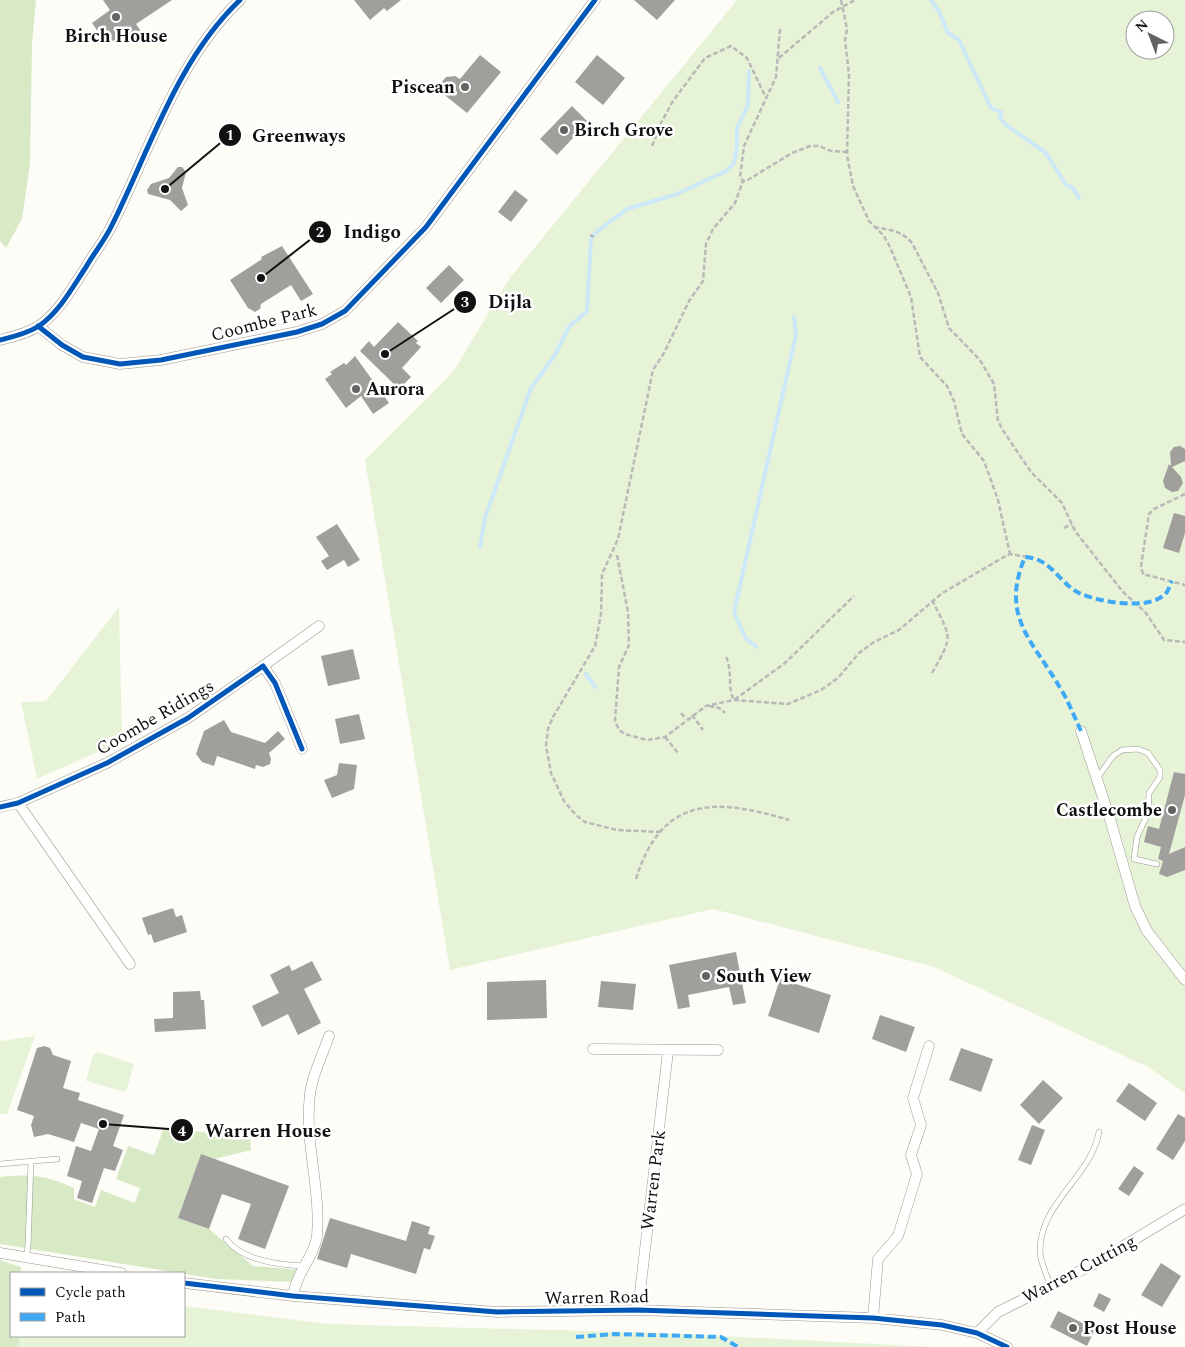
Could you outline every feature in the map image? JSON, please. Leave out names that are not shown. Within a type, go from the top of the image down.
[{"type":"street","points":[[0,340],[38,326],[64,301],[111,227],[187,71],[208,38],[240,0]]},
{"type":"street","name":"Coombe Park","points":[[38,326],[62,345],[83,357],[120,364],[160,360],[297,332],[322,324],[345,312],[426,227],[595,0]]},
{"type":"street","name":"Coombe Ridings","points":[[0,807],[18,803],[107,763],[188,718],[319,626]]},
{"type":"street","points":[[262,666],[275,683],[302,749]]},
{"type":"street","points":[[1081,731],[1135,906],[1147,931],[1185,980]]},
{"type":"street","points":[[18,803],[130,964]]},
{"type":"street","points":[[293,1296],[294,1282],[317,1239],[318,1207],[311,1163],[308,1122],[310,1092],[329,1036]]},
{"type":"street","points":[[873,1318],[878,1258],[898,1236],[917,1174],[912,1155],[921,1125],[913,1098],[929,1046]]},
{"type":"street","points":[[593,1049],[718,1050]]},
{"type":"street","name":"Warren Park","points":[[638,1310],[668,1051]]},
{"type":"street","name":"Warren Cutting","points":[[977,1333],[998,1312],[1092,1265],[1185,1209]]},
{"type":"street","points":[[0,1253],[26,1259],[114,1272]]},
{"type":"street","name":"Warren Road","points":[[185,1283],[293,1296],[497,1312],[638,1310],[873,1318],[942,1325],[977,1333],[1007,1347]]},
{"type":"lane","points":[[1097,778],[1113,756],[1122,750],[1138,749],[1148,753],[1155,760],[1160,770],[1160,777],[1149,793],[1148,813],[1137,837],[1134,858],[1157,864]]},
{"type":"lane","points":[[1050,1285],[1040,1252],[1048,1216],[1096,1148],[1099,1132]]},
{"type":"lane","points":[[0,1164],[57,1159]]},
{"type":"lane","points":[[26,1259],[31,1161]]},
{"type":"lane","points":[[226,1239],[240,1252],[279,1264],[304,1266]]},
{"type":"path","points":[[840,0],[843,6],[849,74],[847,152],[853,186],[869,221],[884,236],[890,247],[911,297],[920,357],[947,386],[954,400],[962,434],[984,461],[990,476],[1010,554]]},
{"type":"path","points":[[779,58],[843,6],[855,0]]},
{"type":"path","points":[[743,181],[740,177],[744,146],[776,77],[780,29]]},
{"type":"path","points":[[652,146],[661,123],[673,101],[705,58],[731,46],[747,58],[767,99]]},
{"type":"path","points":[[661,832],[617,830],[585,822],[576,815],[564,801],[550,773],[546,746],[548,728],[594,646],[601,614],[602,574],[618,539],[653,370],[664,353],[689,300],[703,281],[706,244],[713,229],[736,203],[743,181],[792,153],[810,146],[847,152]]},
{"type":"path","points":[[874,226],[897,230],[912,243],[938,293],[949,328],[980,360],[994,384],[998,421],[1004,432],[1032,472],[1062,504],[1072,524],[1112,580],[1146,613],[1164,640],[1185,642]]},
{"type":"path","points":[[1185,494],[1154,508],[1149,514],[1141,566],[1144,574],[1185,585]]},
{"type":"path","points":[[1064,528],[1072,524]]},
{"type":"path","points":[[617,555],[628,612],[629,645],[619,666],[615,721],[619,730],[632,738],[647,740],[665,737],[686,719],[707,706],[734,700],[788,704],[821,690],[838,678],[865,648],[899,630],[933,602],[984,567],[1010,554],[1028,558]]},
{"type":"path","points":[[734,700],[785,662],[854,596]]},
{"type":"path","points":[[932,673],[945,650],[948,635],[933,602]]},
{"type":"path","points":[[726,657],[731,676],[730,694],[734,700]]},
{"type":"path","points":[[707,706],[719,708],[724,713]]},
{"type":"path","points":[[680,713],[686,719]]},
{"type":"path","points":[[692,715],[703,730]]},
{"type":"path","points":[[665,737],[678,752]]},
{"type":"path","points":[[636,880],[648,848],[661,832],[682,812],[731,806],[789,820]]},
{"type":"green space","points":[[0,0],[36,0],[32,43],[30,164],[22,219],[6,248],[0,241]]},
{"type":"green space","points":[[737,0],[1185,0],[1185,1093],[1148,1067],[934,967],[713,909],[450,970],[365,460],[453,372],[509,279]]},
{"type":"green space","points":[[119,607],[122,741],[37,779],[21,702],[46,701]]},
{"type":"green space","points":[[35,1036],[7,1114],[0,1114],[0,1041]]},
{"type":"green space","points":[[98,1052],[134,1064],[126,1092],[86,1081],[93,1055]]},
{"type":"green space","points":[[164,1128],[250,1137],[251,1150],[215,1159],[201,1154],[178,1218],[209,1229],[253,1266],[302,1270],[294,1282],[216,1279],[185,1274],[185,1272],[173,1272],[0,1244],[0,1177],[38,1176],[54,1180],[74,1188],[74,1199],[95,1207],[101,1190],[135,1203],[140,1188],[116,1179],[128,1146],[154,1155]]},
{"type":"green space","points":[[0,1260],[21,1267],[20,1272],[10,1272],[10,1337],[19,1337],[19,1347],[0,1347]]},
{"type":"green space","points":[[185,1306],[327,1324],[664,1333],[932,1347],[19,1347],[19,1337],[185,1337]]},
{"type":"building","name":"Birch House","points":[[103,0],[172,0],[136,24],[143,34],[133,41],[127,32],[107,45],[92,23],[110,10]]},
{"type":"building","points":[[354,0],[401,0],[387,11],[384,8],[370,20]]},
{"type":"building","points":[[634,0],[675,0],[657,20]]},
{"type":"building","name":"Piscean","points":[[480,55],[501,72],[467,113],[442,93],[440,84],[446,77],[455,76],[460,79]]},
{"type":"building","points":[[597,55],[625,78],[603,105],[575,82]]},
{"type":"building","name":"Birch Grove","points":[[572,106],[588,122],[557,155],[540,139]]},
{"type":"building","points":[[178,167],[182,167],[186,172],[182,188],[188,205],[181,211],[170,200],[148,194],[147,190],[151,184],[169,178]]},
{"type":"building","points":[[515,190],[528,200],[511,222],[498,212]]},
{"type":"building","points":[[282,246],[313,294],[301,301],[291,285],[261,304],[260,309],[255,312],[248,308],[230,280],[262,259],[261,257]]},
{"type":"building","points":[[449,265],[464,280],[441,303],[426,288]]},
{"type":"building","points":[[398,322],[418,341],[416,343],[421,347],[402,368],[411,377],[399,389],[360,351],[369,341],[374,347]]},
{"type":"building","name":"Aurora","points":[[355,356],[389,403],[373,414],[361,396],[346,408],[325,379],[332,374],[330,372],[344,363],[346,365]]},
{"type":"building","points":[[1180,446],[1185,449],[1185,461],[1172,467],[1181,477],[1183,483],[1178,491],[1172,492],[1165,488],[1163,481],[1169,464],[1171,466],[1170,452],[1174,447]]},
{"type":"building","points":[[1174,513],[1185,516],[1185,533],[1179,553],[1163,548]]},
{"type":"building","points":[[337,524],[360,560],[348,567],[344,560],[327,570],[321,561],[329,556],[316,537]]},
{"type":"building","points":[[353,649],[360,679],[328,686],[321,656]]},
{"type":"building","points":[[359,714],[365,739],[340,744],[335,719]]},
{"type":"building","points":[[224,720],[231,732],[265,743],[278,731],[285,739],[269,753],[270,764],[263,767],[256,765],[255,769],[217,756],[214,766],[202,762],[196,754],[204,731]]},
{"type":"building","points":[[339,763],[357,765],[354,789],[332,798],[324,780],[337,775]]},
{"type":"building","name":"Castlecombe","points":[[1174,772],[1185,774],[1185,795],[1169,854],[1185,847],[1185,870],[1167,877],[1159,874],[1163,861],[1158,859],[1161,847],[1144,842],[1148,826],[1159,829]]},
{"type":"building","points":[[173,908],[176,917],[182,915],[187,932],[154,943],[151,934],[148,935],[142,918]]},
{"type":"building","name":"South View","points":[[736,952],[746,1003],[733,1005],[729,987],[688,995],[690,1007],[678,1009],[669,965]]},
{"type":"building","points":[[312,961],[322,980],[304,989],[321,1023],[298,1035],[288,1014],[262,1027],[252,1006],[279,993],[270,975],[289,965],[292,971]]},
{"type":"building","points":[[780,979],[831,995],[819,1033],[768,1016]]},
{"type":"building","points":[[546,980],[547,1018],[487,1020],[487,982]]},
{"type":"building","points":[[601,981],[636,984],[633,1010],[598,1007]]},
{"type":"building","points":[[200,991],[201,1000],[204,1000],[206,1029],[155,1032],[154,1019],[173,1018],[173,992]]},
{"type":"building","points":[[880,1015],[915,1027],[906,1052],[872,1039]]},
{"type":"building","points":[[44,1046],[50,1048],[53,1055],[71,1061],[63,1088],[80,1093],[78,1100],[124,1115],[113,1146],[123,1150],[115,1171],[104,1168],[92,1203],[77,1198],[82,1181],[67,1176],[76,1146],[91,1151],[99,1129],[81,1123],[74,1142],[48,1134],[34,1137],[31,1125],[34,1116],[17,1110],[37,1048]]},
{"type":"building","points":[[961,1048],[993,1059],[981,1092],[949,1080]]},
{"type":"building","points":[[1043,1080],[1063,1098],[1039,1124],[1020,1105]]},
{"type":"building","points":[[1129,1083],[1157,1103],[1145,1121],[1116,1101]]},
{"type":"building","points":[[1178,1114],[1185,1118],[1185,1141],[1173,1160],[1156,1149]]},
{"type":"building","points":[[1032,1125],[1045,1130],[1031,1165],[1018,1160]]},
{"type":"building","points":[[201,1154],[289,1186],[265,1249],[238,1239],[251,1204],[222,1194],[209,1229],[178,1218]]},
{"type":"building","points":[[1134,1166],[1144,1173],[1129,1196],[1118,1189]]},
{"type":"building","points":[[330,1218],[406,1241],[412,1221],[430,1227],[428,1234],[435,1236],[430,1250],[424,1248],[416,1274],[351,1254],[347,1268],[317,1259]]},
{"type":"building","points":[[1161,1263],[1181,1276],[1162,1307],[1141,1295]]},
{"type":"building","points":[[1099,1293],[1111,1299],[1104,1312],[1093,1306]]},
{"type":"building","name":"Post House","points":[[1058,1311],[1095,1329],[1087,1346],[1050,1327]]},
{"type":"waterway","points":[[931,0],[940,13],[948,33],[959,40],[991,108],[1001,112],[1000,118],[1006,125],[1046,153],[1066,185],[1073,188],[1079,198]]},
{"type":"waterway","points":[[820,68],[838,102]]},
{"type":"waterway","points":[[480,547],[485,518],[531,388],[555,355],[569,327],[587,311],[591,239],[595,233],[627,209],[677,194],[726,171],[734,163],[737,146],[737,128],[748,105],[749,71]]},
{"type":"waterway","points":[[757,647],[746,639],[734,612],[796,335],[794,317]]},
{"type":"waterway","points":[[586,674],[595,687]]},
{"type":"marked path","points":[[1081,731],[1062,691],[1022,626],[1016,596],[1018,578],[1025,557],[1034,558],[1042,562],[1079,593],[1111,602],[1150,602],[1160,598],[1167,592],[1172,581]]},
{"type":"marked path","points":[[576,1337],[615,1334],[721,1337],[738,1347]]},
{"type":"cycle path","points":[[0,340],[25,333],[39,326],[65,299],[109,231],[182,78],[218,24],[240,0]]},
{"type":"cycle path","points":[[38,326],[62,345],[83,357],[120,364],[161,360],[297,332],[322,324],[345,311],[426,227],[595,0]]},
{"type":"cycle path","points":[[0,807],[18,803],[107,763],[188,718],[263,666],[275,683],[302,749]]},
{"type":"cycle path","points":[[185,1283],[293,1296],[497,1312],[638,1310],[873,1318],[942,1325],[977,1333],[1007,1347]]},
{"type":"place","name":"Birch House","points":[[116,17]]},
{"type":"place","name":"Piscean","points":[[465,87]]},
{"type":"place","name":"Birch Grove","points":[[564,130]]},
{"type":"place","name":"Greenways","points":[[165,189]]},
{"type":"place","name":"Indigo","points":[[261,278]]},
{"type":"place","name":"Dijla","points":[[385,354]]},
{"type":"place","name":"Aurora","points":[[356,389]]},
{"type":"place","name":"Castlecombe","points":[[1172,810]]},
{"type":"place","name":"South View","points":[[706,976]]},
{"type":"place","name":"Warren House","points":[[103,1124]]},
{"type":"place","name":"Post House","points":[[1073,1328]]}]
